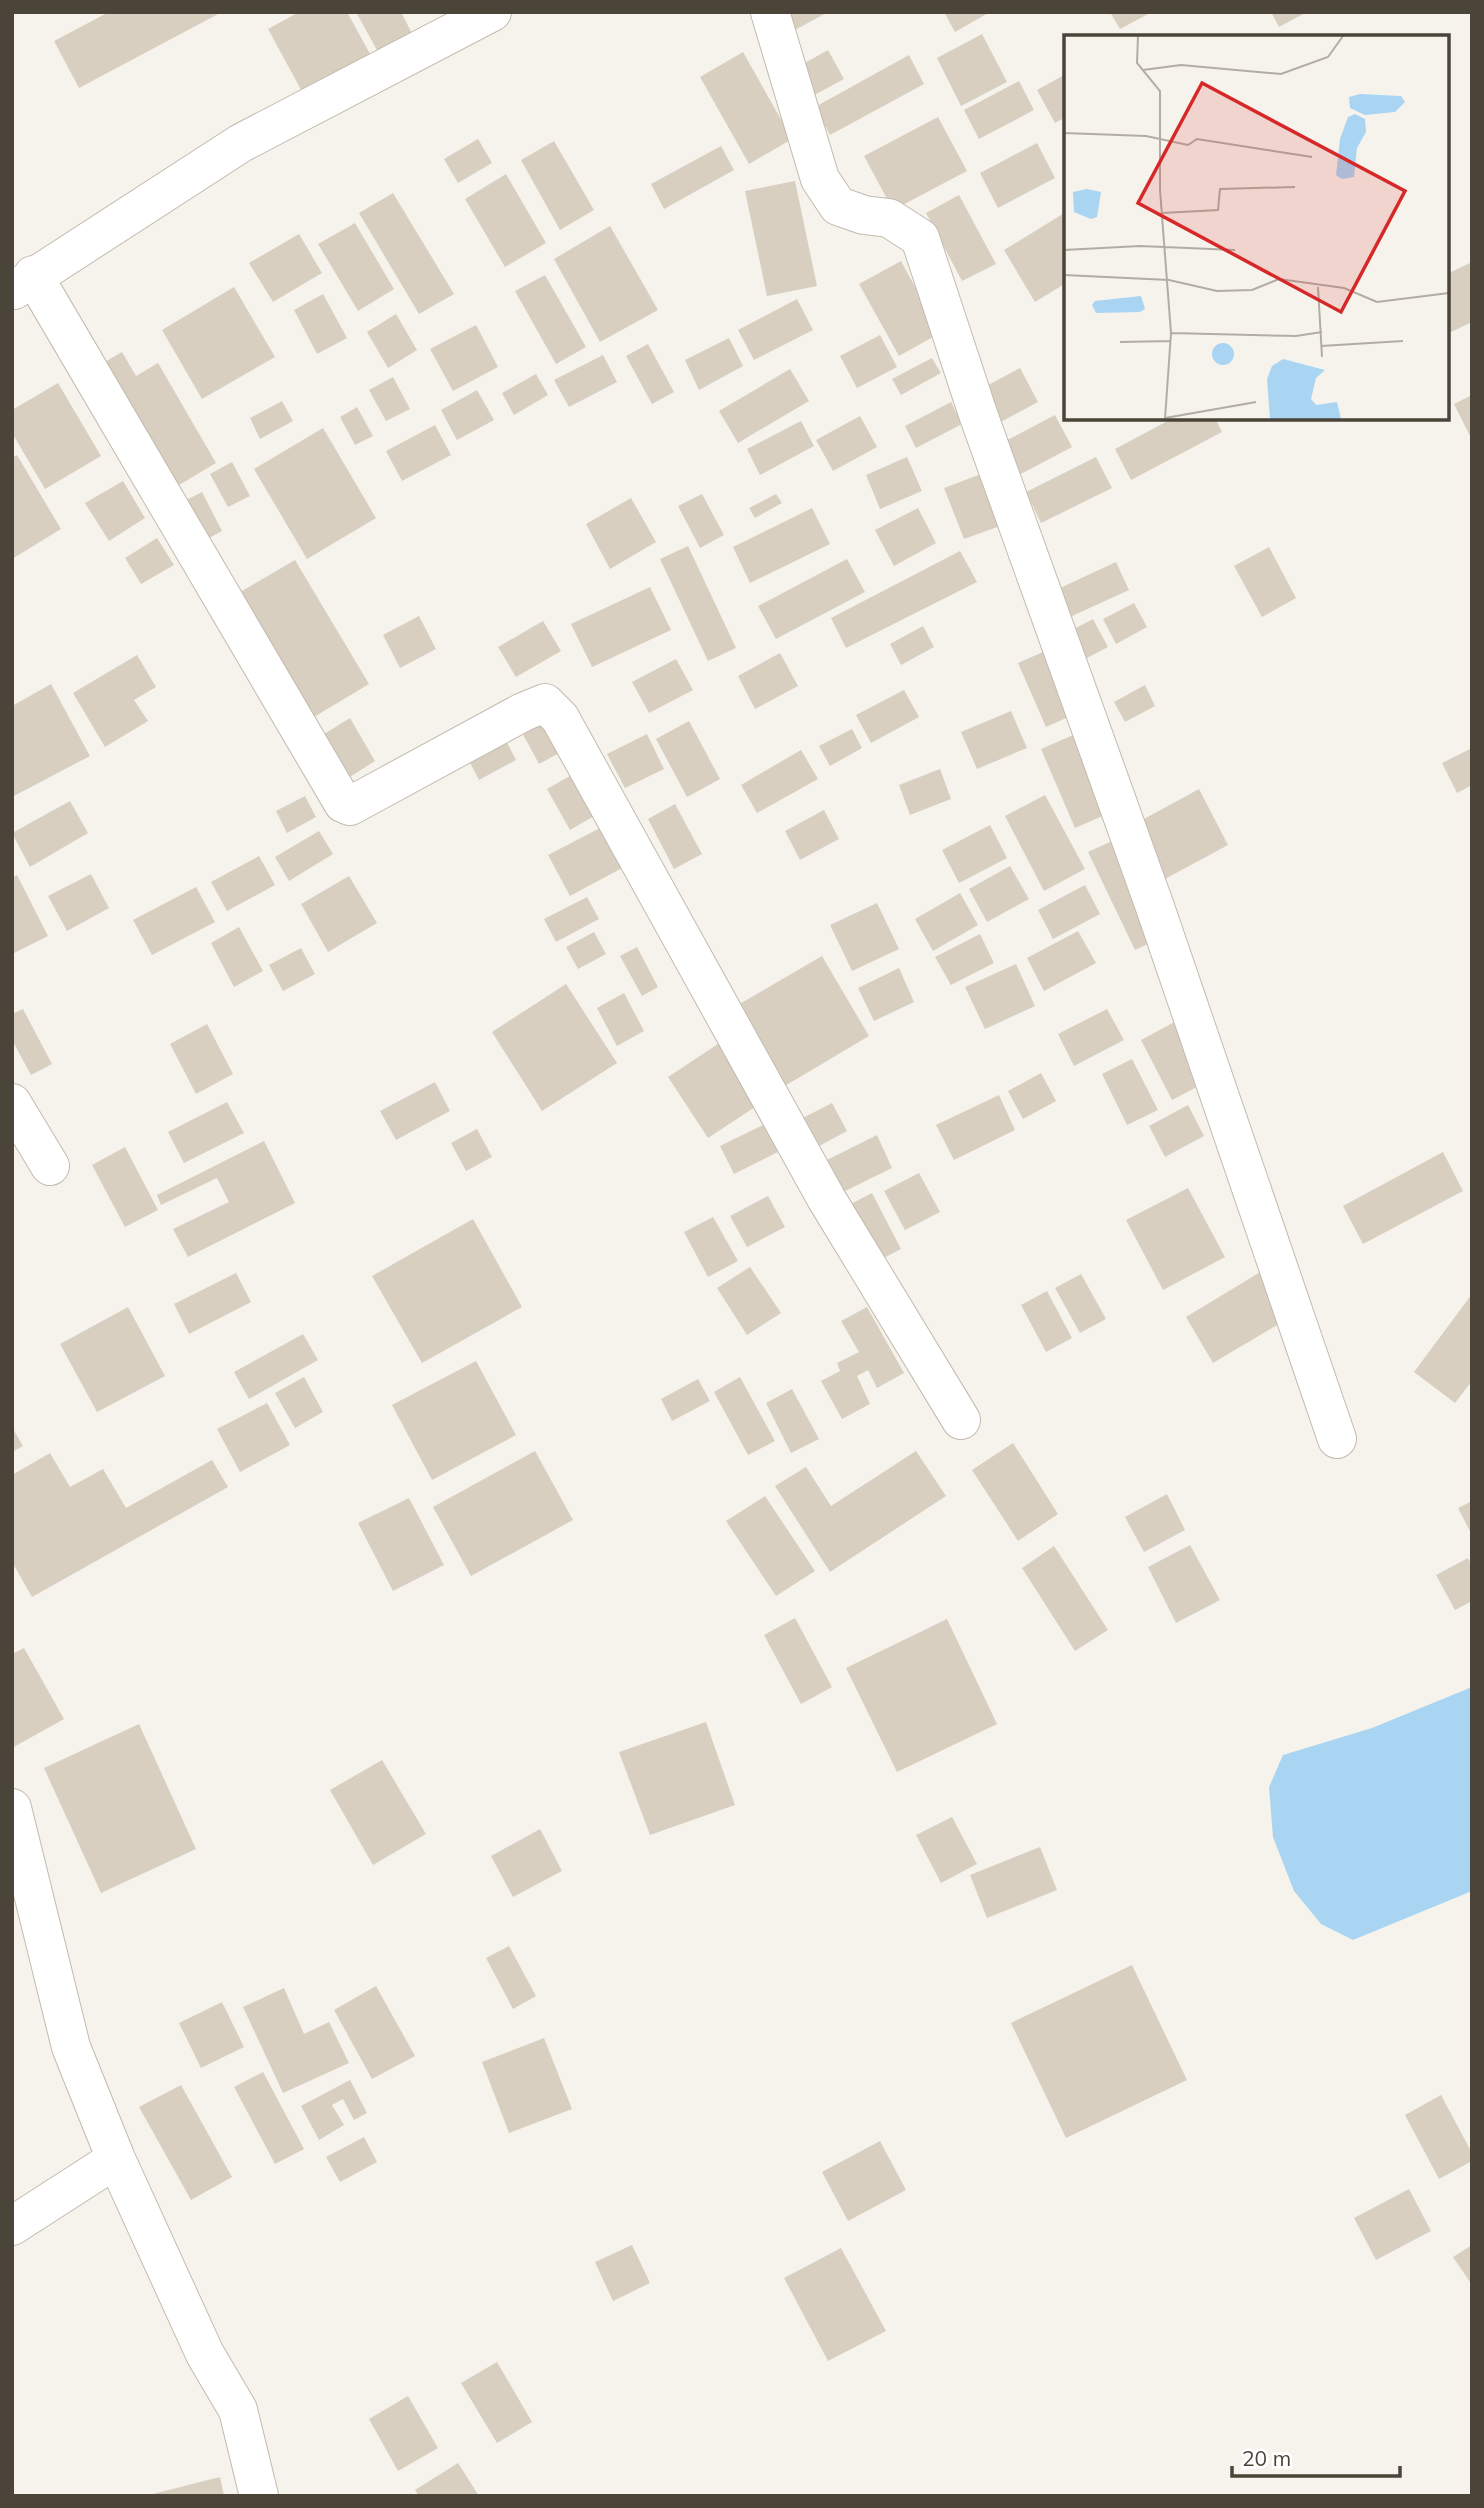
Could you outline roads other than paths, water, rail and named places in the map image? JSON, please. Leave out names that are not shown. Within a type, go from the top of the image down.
[{"type":"street","points":[[492,12],[241,143],[23,283],[342,803],[350,806],[523,712],[545,703],[560,718],[826,1198],[961,1420]]},
{"type":"street","points":[[770,12],[820,179],[838,206],[864,215],[890,218],[920,238],[978,414],[1155,907],[1337,1440]]},
{"type":"street","points":[[12,1103],[50,1166]]},
{"type":"street","points":[[12,1808],[71,2047],[116,2159],[205,2354],[238,2410],[259,2496]]},
{"type":"street","points":[[12,2226],[116,2159]]},
{"type":"water","points":[[1472,1687],[1472,1891],[1353,1940],[1321,1924],[1294,1891],[1273,1837],[1269,1787],[1283,1755],[1372,1728]]}]
